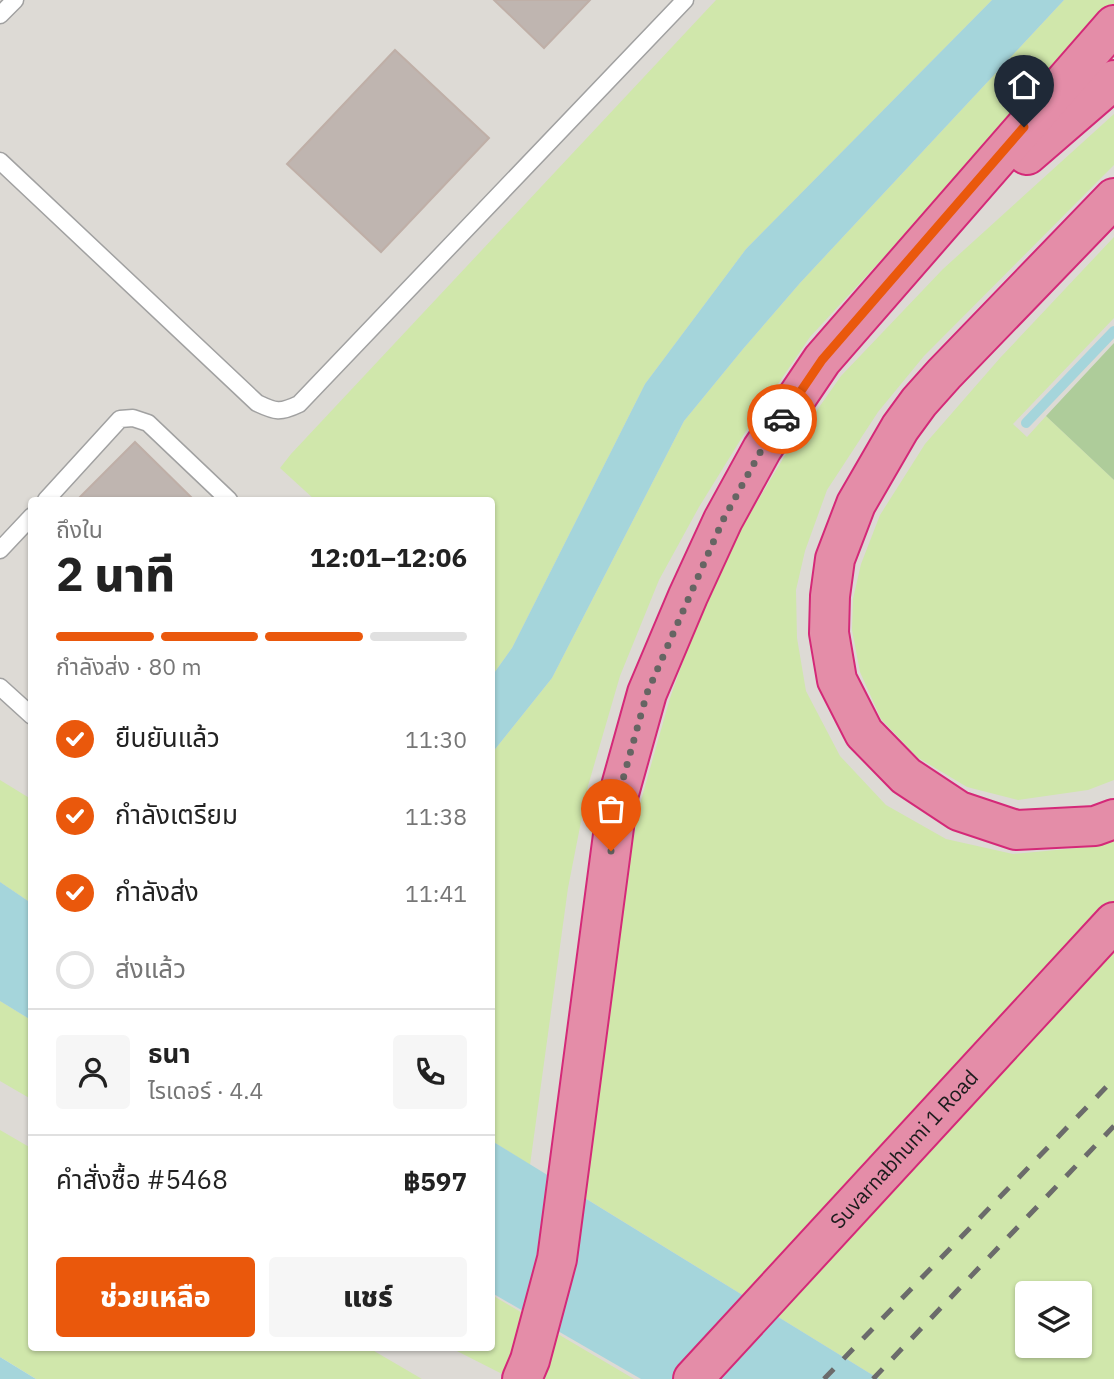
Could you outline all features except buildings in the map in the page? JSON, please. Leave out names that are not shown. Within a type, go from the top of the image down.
[{"type":"highway","points":[[522,1379],[530,1360],[557,1259],[618,797],[647,693],[723,520],[762,449],[822,360],[1114,25]]},
{"type":"highway","points":[[916,250],[1114,80]]},
{"type":"highway","points":[[1114,198],[944,374],[900,428],[856,503],[835,559],[829,633],[837,680],[864,733],[906,776],[959,810],[1016,830],[1095,826],[1114,819]]},
{"type":"highway","name":"Suvarnabhumi 1 Road","points":[[693,1379],[1114,922]]},
{"type":"lane","points":[[0,15],[15,0]]},
{"type":"lane","points":[[0,161],[257,402],[274,411],[285,411],[299,404],[685,0]]},
{"type":"lane","points":[[49,497],[120,419],[133,418],[148,423],[226,497]]},
{"type":"lane","points":[[0,550],[28,520]]},
{"type":"lane","points":[[0,687],[28,712]]},
{"type":"shaded area","points":[[0,0],[1114,0],[1114,1379],[174,1379],[126,1351],[495,1351],[495,497],[28,497],[28,1292],[0,1275]]},
{"type":"green space","points":[[716,0],[992,0],[746,249],[645,384],[512,648],[495,672],[495,497],[312,497],[280,468]]},
{"type":"green space","points":[[1064,0],[1114,0],[1114,8],[810,337],[746,431],[699,507],[659,580],[620,676],[588,786],[568,888],[530,1165],[495,1143],[495,749],[552,678],[684,421],[800,283]]},
{"type":"green space","points":[[1114,114],[1114,165],[924,356],[878,412],[827,490],[805,551],[796,590],[797,638],[806,691],[840,756],[886,805],[946,839],[1013,854],[1099,846],[1114,831],[1114,1379],[879,1379],[585,1198],[621,908],[640,804],[670,698],[704,603],[741,529],[784,457],[841,376],[943,269]]},
{"type":"green space","points":[[1114,237],[1114,318],[1013,424],[1027,437],[1046,416],[1114,480],[1114,780],[1088,790],[1018,800],[967,787],[917,757],[881,719],[860,672],[852,630],[853,599],[861,564],[880,515],[925,444],[1000,358]]},
{"type":"green space","points":[[1114,343],[1114,480],[1046,416]]},
{"type":"green space","points":[[0,780],[28,797],[28,901],[0,882]]},
{"type":"green space","points":[[0,1001],[28,1018],[28,1097],[0,1081]]},
{"type":"green space","points":[[0,1130],[28,1146],[28,1351],[374,1351],[422,1379],[36,1379],[0,1357]]},
{"type":"green space","points":[[495,1297],[634,1379],[512,1379],[457,1351],[495,1351]]},
{"type":"water","points":[[992,0],[1064,0],[800,283],[684,421],[552,678],[495,749],[495,672],[512,648],[645,384],[746,249]]},
{"type":"water","points":[[0,882],[28,901],[28,1018],[0,1001]]},
{"type":"water","points":[[495,1143],[879,1379],[641,1379],[495,1295]]},
{"type":"water","points":[[0,1357],[36,1379],[0,1379]]},
{"type":"waterway","points":[[1026,423],[1114,331]]},
{"type":"railway","points":[[824,1379],[1114,1079]]},
{"type":"railway","points":[[873,1379],[1114,1126]]},
{"type":"way so far","points":[[611,851],[618,797],[647,693],[723,520],[762,449],[782,419]]},
{"type":"route","points":[[782,419],[822,360],[1024,127]]}]
